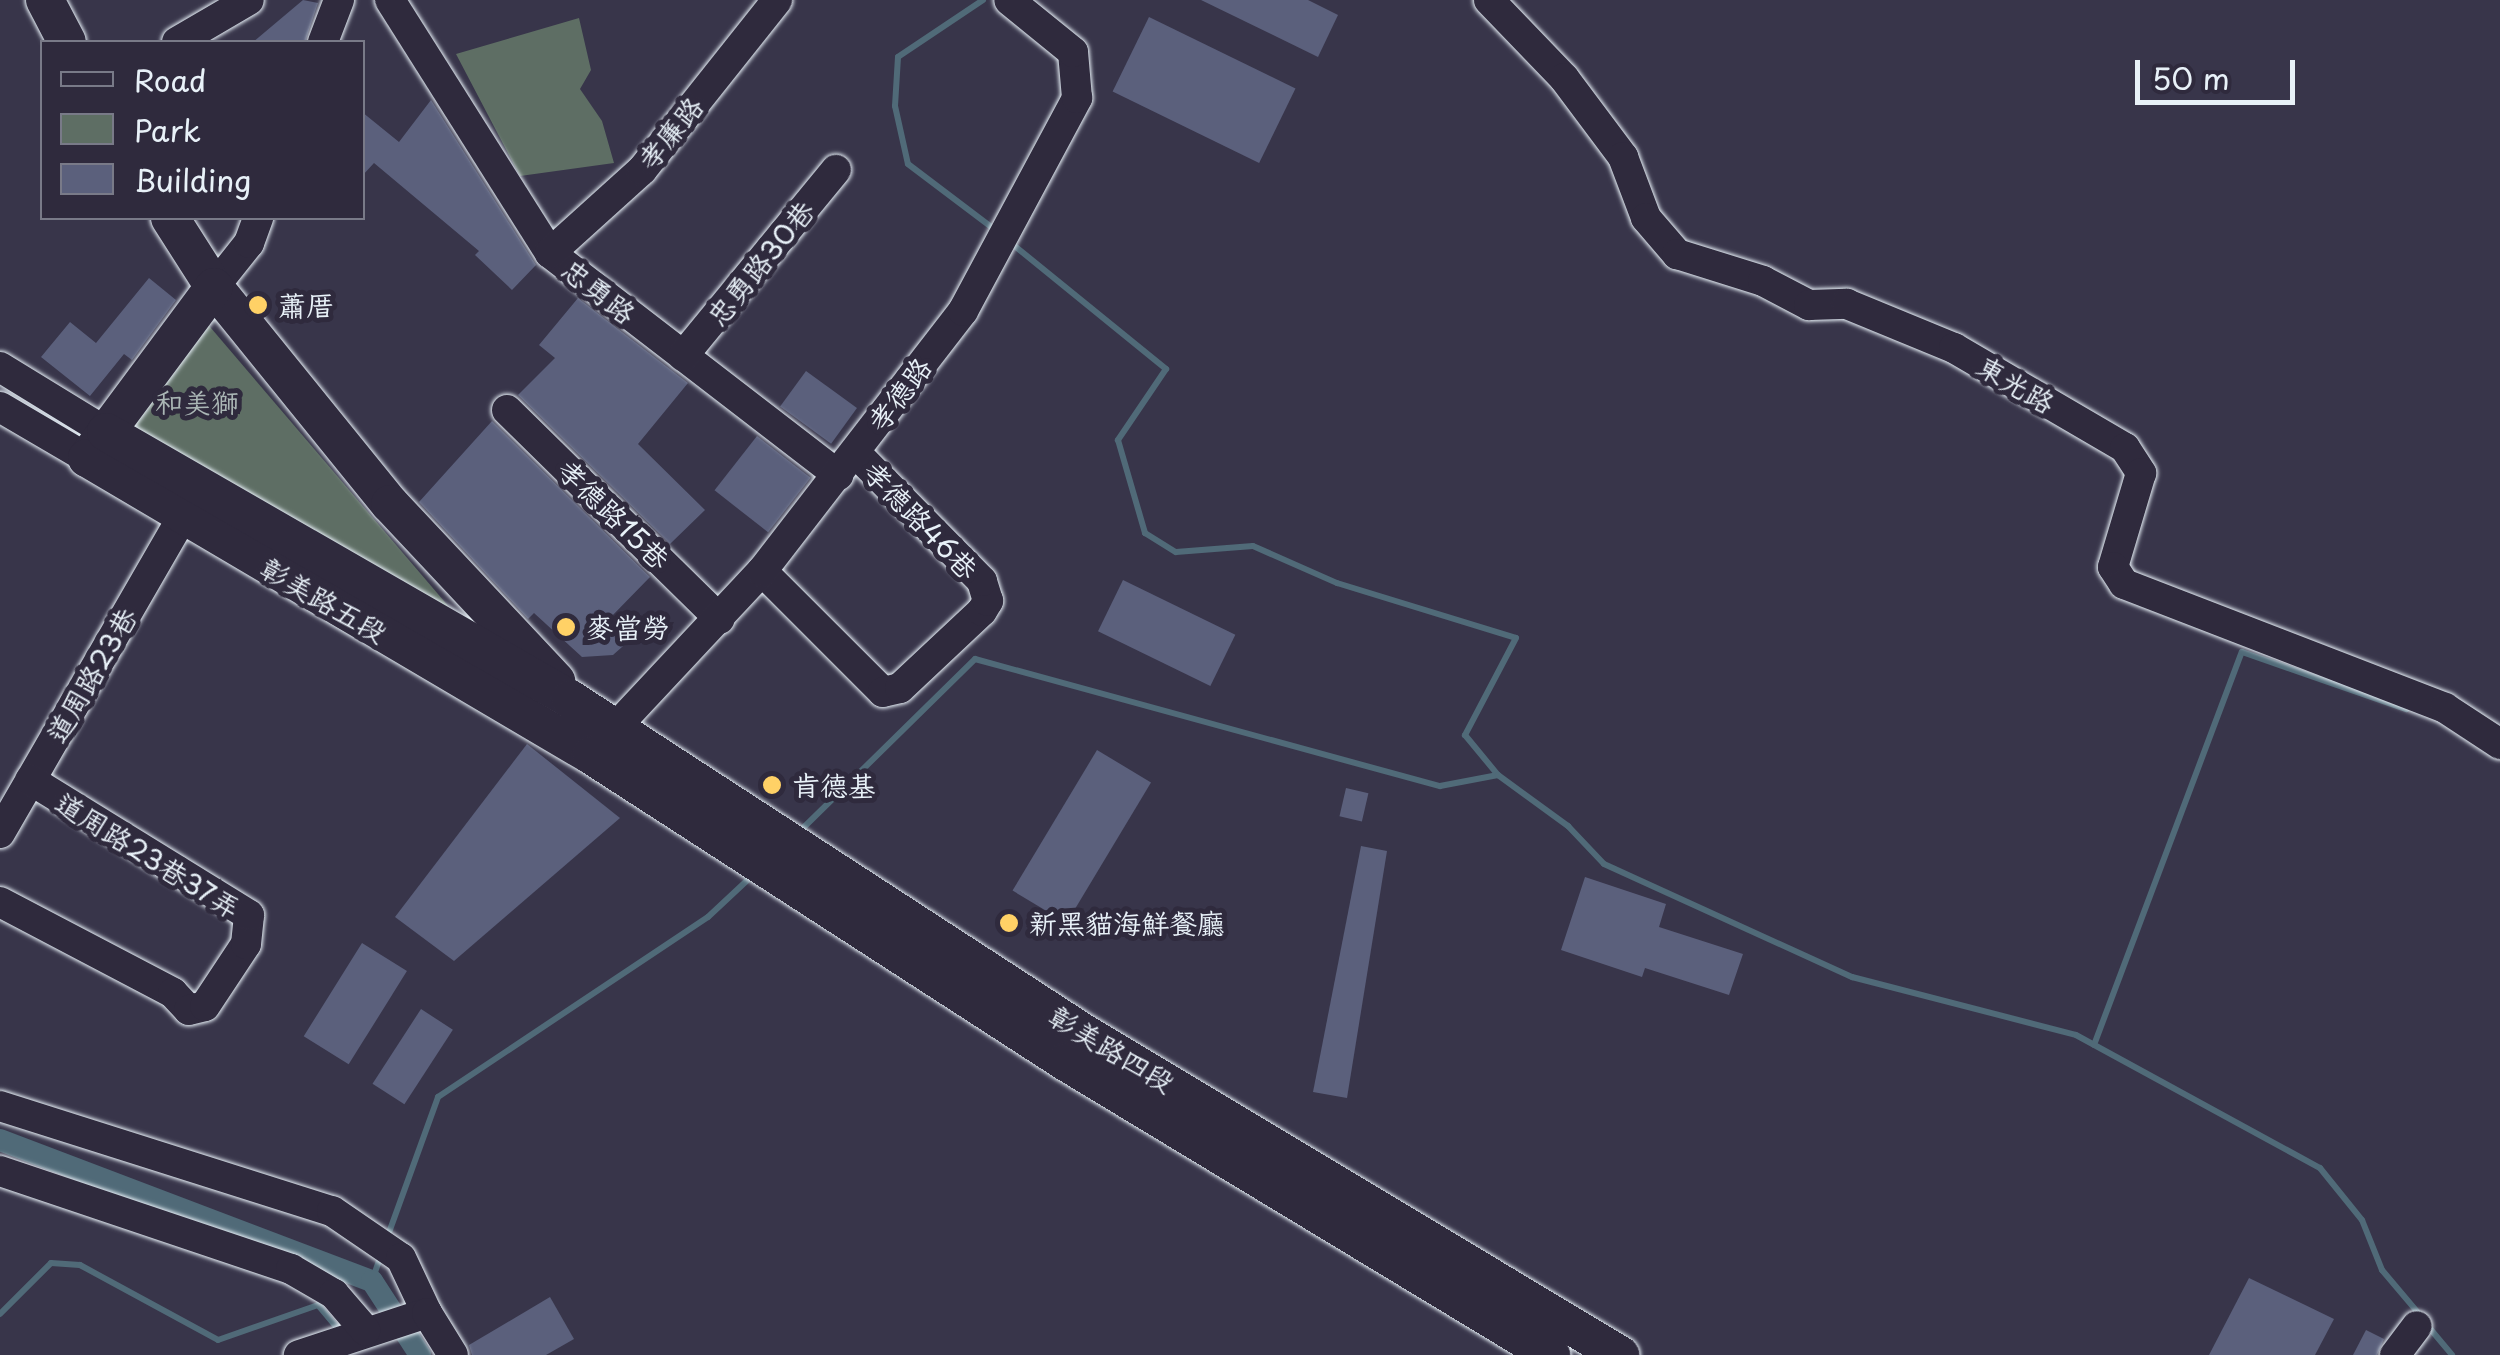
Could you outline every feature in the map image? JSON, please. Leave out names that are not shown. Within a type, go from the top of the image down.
[{"type":"main road","points":[[46,0],[66,40]]},
{"type":"main road","points":[[171,220],[214,287],[390,504],[530,647],[570,699]]},
{"type":"main road","points":[[96,444],[214,287]]},
{"type":"main road","name":"彰美路五段","points":[[96,444],[182,518],[603,741]]},
{"type":"main road","name":"彰美路五段","points":[[96,444],[570,699],[603,741]]},
{"type":"main road","name":"彰美路四段","points":[[603,741],[1433,1285],[1551,1355]]},
{"type":"main road","name":"彰美路四段","points":[[1074,1047],[1448,1250],[1620,1355]]},
{"type":"main road","points":[[1433,1285],[1448,1250]]},
{"type":"street","points":[[180,40],[248,0]]},
{"type":"street","points":[[324,40],[339,0]]},
{"type":"street","name":"忠勇路","points":[[390,0],[550,253],[683,356],[846,463]]},
{"type":"street","name":"孝廉路","points":[[550,253],[642,170],[776,0]]},
{"type":"street","name":"孝德路","points":[[603,741],[762,571],[962,311],[1077,98],[1073,52],[1009,0]]},
{"type":"street","name":"東光路","points":[[1489,0],[1564,78],[1623,157],[1646,218],[1676,254],[1763,282],[1809,305],[1847,304],[1954,348],[2126,448],[2142,473],[2112,567],[2124,584],[2445,708],[2500,744]]},
{"type":"street","name":"忠勇路30巷","points":[[683,356],[836,170]]},
{"type":"street","points":[[214,287],[249,243],[257,220]]},
{"type":"street","points":[[0,367],[96,444]]},
{"type":"street","points":[[0,407],[96,444]]},
{"type":"street","name":"孝德路15巷","points":[[507,410],[720,619]]},
{"type":"street","name":"孝德路46巷","points":[[762,571],[877,687],[900,688],[982,611],[988,595],[982,581],[846,463]]},
{"type":"street","name":"道周路23巷","points":[[0,833],[182,518]]},
{"type":"street","name":"道周路23巷37弄","points":[[0,902],[173,993],[190,1010],[205,1006],[246,944],[249,915],[30,780]]},
{"type":"street","points":[[0,1106],[332,1211],[385,1245],[422,1314],[453,1355]]},
{"type":"street","points":[[0,1171],[291,1269],[334,1294],[358,1332]]},
{"type":"street","points":[[299,1355],[358,1332],[422,1314]]},
{"type":"street","points":[[2395,1355],[2417,1326]]},
{"type":"green space","points":[[579,18],[591,70],[580,89],[602,121],[614,163],[520,176],[456,54]]},
{"type":"green space","name":"和美獅","points":[[199,314],[461,621],[103,415]]},
{"type":"building","points":[[303,0],[318,3],[306,40],[255,40]]},
{"type":"building","points":[[1201,0],[1308,0],[1338,15],[1318,57]]},
{"type":"building","points":[[1149,17],[1296,88],[1259,163],[1113,92]]},
{"type":"building","points":[[431,100],[536,265],[512,290],[475,255],[479,251],[374,163],[365,173],[365,114],[399,142]]},
{"type":"building","points":[[149,278],[176,300],[132,360],[124,354],[90,396],[41,357],[70,322],[96,343]]},
{"type":"building","points":[[578,298],[688,383],[638,444],[705,510],[670,544],[518,395],[555,358],[539,345]]},
{"type":"building","points":[[806,371],[857,408],[831,444],[780,407]]},
{"type":"building","points":[[492,421],[650,577],[610,618],[631,639],[613,655],[582,657],[534,613],[528,619],[419,502]]},
{"type":"building","points":[[757,436],[811,478],[768,532],[715,490]]},
{"type":"building","points":[[1123,580],[1235,635],[1210,686],[1098,631]]},
{"type":"building","points":[[527,744],[620,818],[454,961],[395,917]]},
{"type":"building","points":[[1097,750],[1151,782],[1067,923],[1013,891]]},
{"type":"building","points":[[1346,788],[1368,793],[1362,821],[1339,816]]},
{"type":"building","points":[[1361,846],[1387,851],[1347,1098],[1313,1092]]},
{"type":"building","points":[[1585,877],[1666,904],[1659,927],[1743,954],[1729,995],[1645,968],[1642,977],[1561,950]]},
{"type":"building","points":[[362,943],[407,971],[349,1064],[304,1036]]},
{"type":"building","points":[[421,1009],[453,1030],[404,1104],[373,1084]]},
{"type":"building","points":[[2249,1278],[2334,1319],[2315,1355],[2209,1355]]},
{"type":"building","points":[[550,1297],[574,1339],[546,1355],[472,1355],[469,1345]]},
{"type":"building","points":[[2366,1330],[2384,1339],[2377,1355],[2353,1355]]},
{"type":"waterway","points":[[983,0],[898,57],[895,106],[908,164],[998,232]]},
{"type":"waterway","points":[[1011,243],[1166,369],[1118,440],[1145,533],[1176,552],[1253,546],[1337,583],[1516,638],[1465,735],[1498,775]]},
{"type":"waterway","points":[[2094,1045],[2242,652],[2406,709]]},
{"type":"waterway","points":[[799,832],[975,659],[1440,786],[1498,775],[1568,826],[1604,864],[1852,977],[2076,1035],[2320,1168],[2362,1220],[2382,1270],[2420,1315]]},
{"type":"waterway","points":[[387,1238],[438,1097],[708,917],[754,874]]},
{"type":"waterway","points":[[0,1140],[372,1281],[420,1355]]},
{"type":"waterway","points":[[372,1281],[381,1255]]},
{"type":"waterway","points":[[0,1314],[51,1263],[80,1265],[218,1340],[318,1305],[340,1331]]},
{"type":"waterway","points":[[2427,1325],[2452,1355]]},
{"type":"place","name":"蕭厝","points":[[258,305]]},
{"type":"place","name":"麥當勞","points":[[566,627]]},
{"type":"place","name":"肯德基","points":[[772,785]]},
{"type":"place","name":"新黑貓海鮮餐廳","points":[[1009,923]]}]
